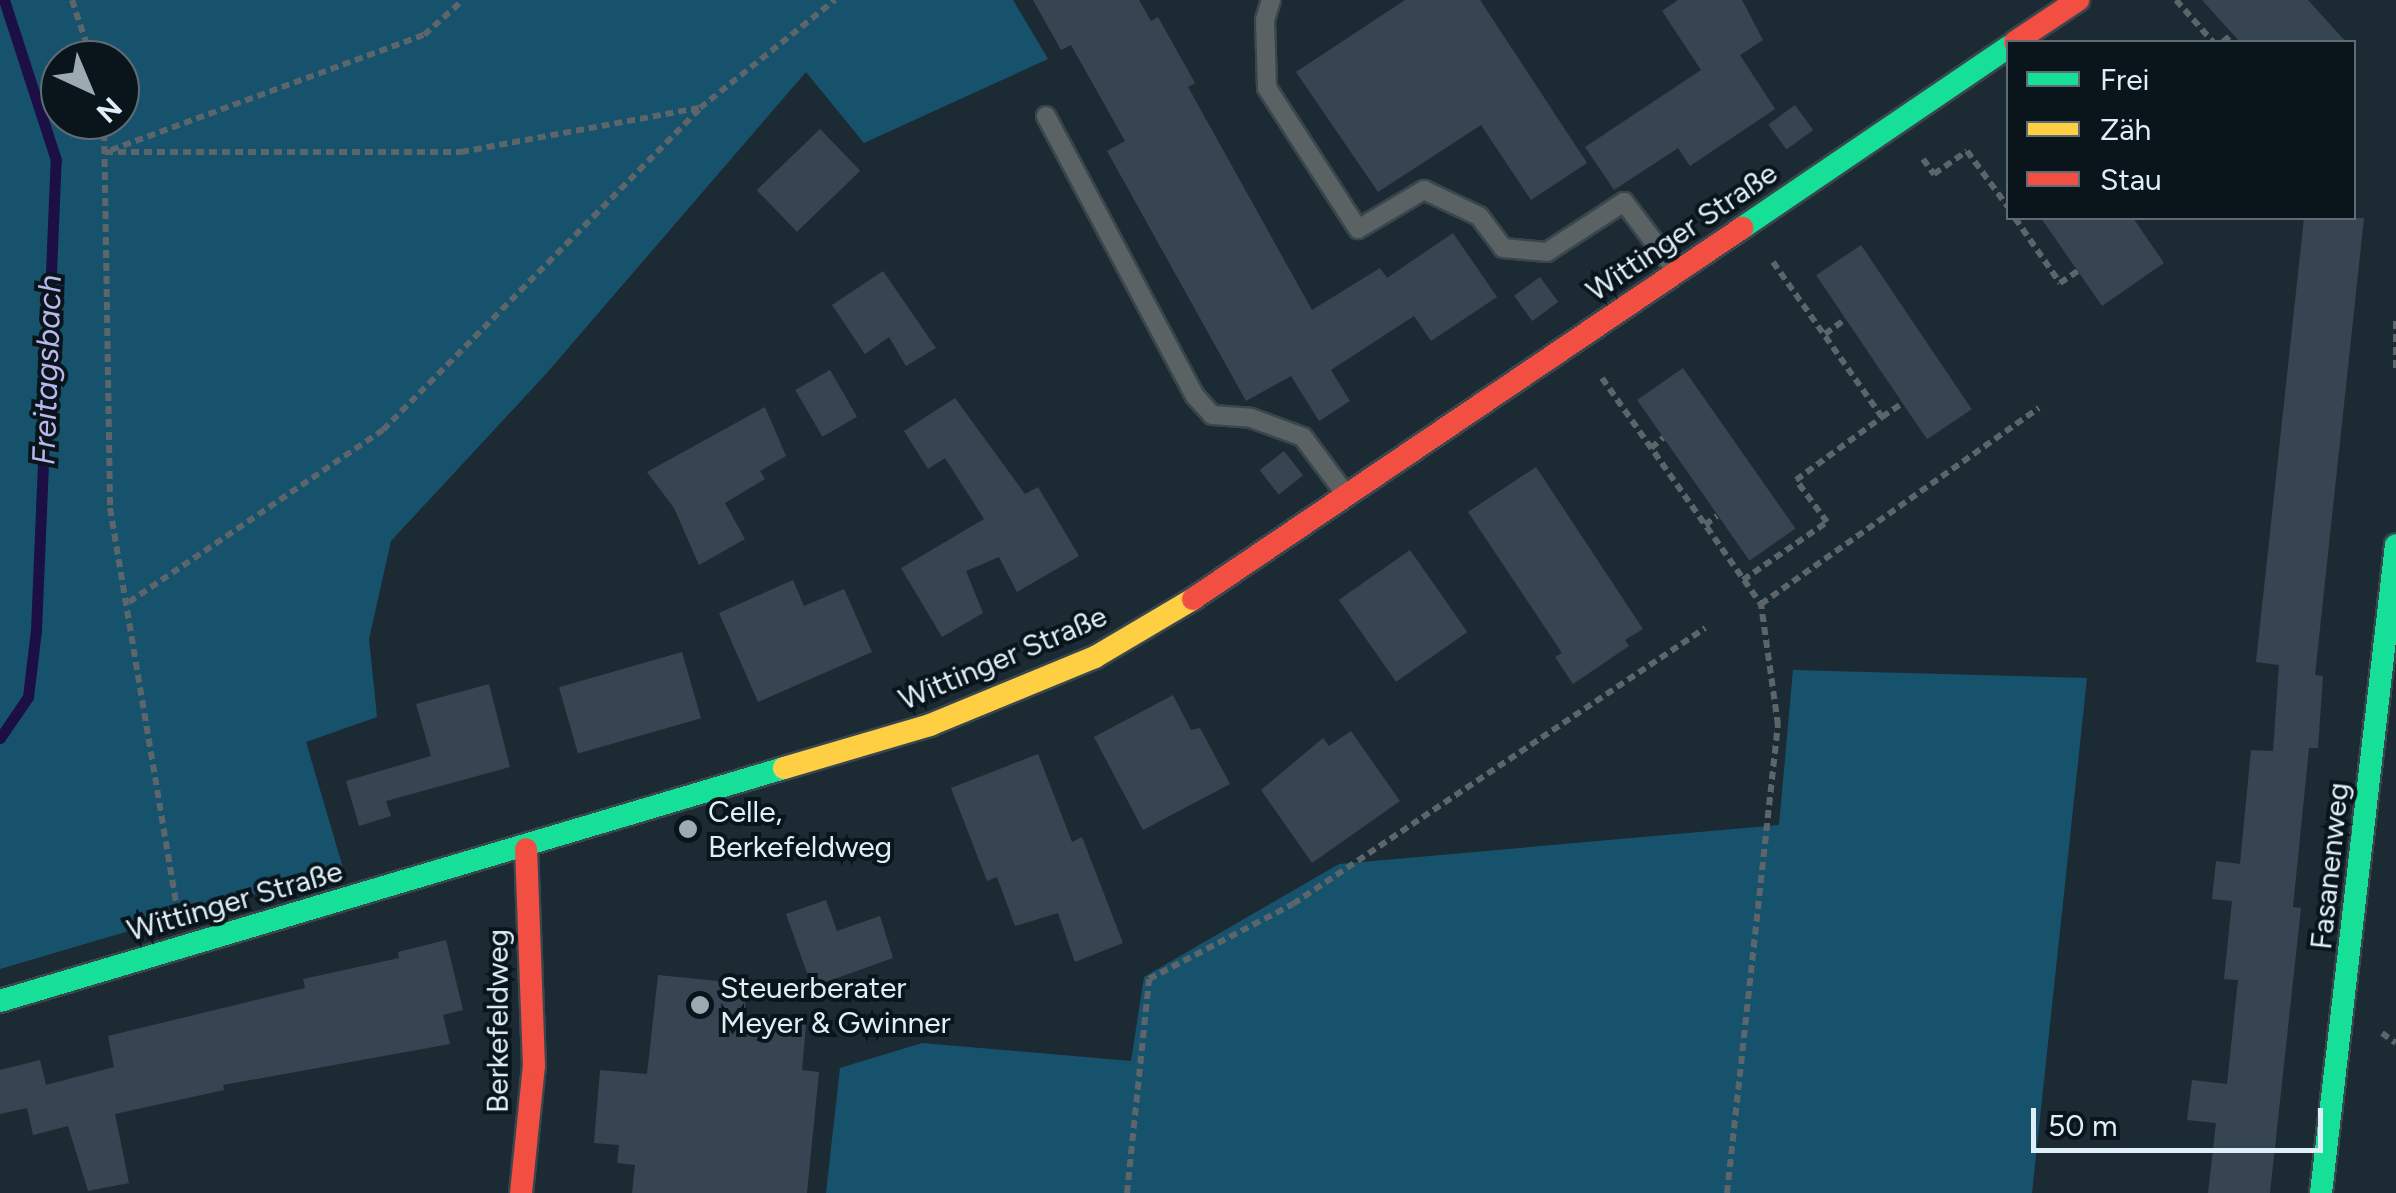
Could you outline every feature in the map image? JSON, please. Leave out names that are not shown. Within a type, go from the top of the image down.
[{"type":"main road","points":[[2018,40],[2078,0]]},
{"type":"main road","name":"Wittinger Straße","points":[[0,1001],[526,849],[930,725],[1095,657],[1348,497],[2006,48]]},
{"type":"main road","name":"Fasanenweg","points":[[2321,1193],[2396,546]]},
{"type":"main road","name":"Berkefeldweg","points":[[521,1193],[534,1066],[526,849]]},
{"type":"lane","points":[[1272,0],[1265,20],[1267,88],[1358,229],[1424,190],[1479,216],[1503,248],[1548,252],[1624,202],[1677,273]]},
{"type":"lane","points":[[1046,116],[1195,396],[1212,415],[1251,418],[1303,437],[1348,497]]},
{"type":"path","points":[[72,0],[85,40]]},
{"type":"path","points":[[105,152],[424,35],[463,0]]},
{"type":"path","points":[[128,602],[384,430],[700,108],[834,0]]},
{"type":"path","points":[[2176,0],[2211,40]]},
{"type":"path","points":[[2226,40],[2232,34]]},
{"type":"path","points":[[105,152],[461,152],[700,108]]},
{"type":"path","points":[[1898,123],[1934,174],[1967,151],[2006,202]]},
{"type":"path","points":[[105,140],[110,508],[182,946]]},
{"type":"path","points":[[2017,220],[2060,283],[2078,271]]},
{"type":"path","points":[[1746,226],[1882,416]]},
{"type":"path","points":[[1825,334],[1846,319]]},
{"type":"path","points":[[2396,321],[2396,370]]},
{"type":"path","points":[[1575,340],[1761,604],[1778,725],[1727,1193]]},
{"type":"path","points":[[1743,580],[1827,522],[1796,480],[1902,403]]},
{"type":"path","points":[[1761,604],[2039,408]]},
{"type":"path","points":[[1651,448],[1663,438]]},
{"type":"path","points":[[1705,525],[1717,516]]},
{"type":"path","points":[[1127,1193],[1149,979],[1294,904],[1705,628]]},
{"type":"shaded area","points":[[0,0],[1013,0],[1048,59],[864,143],[806,72],[545,375],[391,541],[369,639],[377,717],[306,742],[343,868],[0,969]]},
{"type":"shaded area","points":[[1793,670],[2087,678],[2032,1193],[826,1193],[840,1068],[922,1043],[1131,1061],[1144,977],[1339,864],[1779,825]]},
{"type":"building","points":[[1033,0],[1139,0],[1151,21],[1158,17],[1195,83],[1188,87],[1312,310],[1380,268],[1387,278],[1453,233],[1497,297],[1431,341],[1414,316],[1331,370],[1350,401],[1319,421],[1291,376],[1246,401],[1107,151],[1125,141],[1071,45],[1061,50]]},
{"type":"building","points":[[1405,0],[1480,0],[1587,163],[1531,200],[1481,125],[1378,192],[1296,72]]},
{"type":"building","points":[[1678,0],[1742,0],[1763,40],[1740,55],[1775,109],[1690,166],[1678,148],[1614,190],[1585,147],[1701,70],[1662,11]]},
{"type":"building","points":[[2202,0],[2308,0],[2344,40],[2238,40]]},
{"type":"building","points":[[1795,105],[1813,130],[1787,149],[1768,124]]},
{"type":"building","points":[[820,129],[860,171],[797,232],[757,190]]},
{"type":"building","points":[[2364,218],[2315,675],[2323,676],[2318,748],[2309,748],[2293,907],[2301,908],[2270,1193],[2208,1193],[2216,1123],[2187,1120],[2192,1080],[2227,1084],[2238,980],[2224,979],[2232,901],[2212,899],[2216,861],[2240,864],[2251,750],[2273,751],[2279,665],[2256,662],[2304,220]]},
{"type":"building","points":[[2042,220],[2134,220],[2164,263],[2102,306]]},
{"type":"building","points":[[1861,245],[1972,409],[1927,439],[1816,275]]},
{"type":"building","points":[[883,271],[936,348],[906,366],[889,337],[865,354],[832,305]]},
{"type":"building","points":[[1540,277],[1558,302],[1532,321],[1514,296]]},
{"type":"building","points":[[1683,368],[1795,529],[1750,561],[1637,400]]},
{"type":"building","points":[[830,370],[857,417],[822,437],[795,390]]},
{"type":"building","points":[[955,398],[1025,494],[1038,487],[1079,556],[1017,592],[999,557],[966,571],[983,613],[942,637],[901,568],[984,519],[945,458],[928,469],[904,431]]},
{"type":"building","points":[[765,407],[786,456],[760,471],[765,479],[725,503],[745,539],[699,565],[674,508],[647,472]]},
{"type":"building","points":[[1284,451],[1303,475],[1279,495],[1260,470]]},
{"type":"building","points":[[1536,467],[1643,629],[1625,640],[1629,646],[1573,684],[1555,657],[1562,653],[1468,512]]},
{"type":"building","points":[[1410,550],[1467,632],[1396,682],[1339,600]]},
{"type":"building","points":[[793,580],[804,606],[844,589],[872,652],[758,702],[719,613]]},
{"type":"building","points":[[682,652],[701,718],[578,754],[559,687]]},
{"type":"building","points":[[489,684],[510,767],[386,801],[391,816],[359,826],[346,781],[431,756],[416,704]]},
{"type":"building","points":[[1173,695],[1191,730],[1200,728],[1230,784],[1143,830],[1094,737]]},
{"type":"building","points":[[1351,731],[1400,801],[1312,863],[1261,790],[1323,738],[1329,746]]},
{"type":"building","points":[[1038,754],[1072,842],[1082,837],[1123,943],[1075,962],[1058,913],[1015,926],[997,877],[987,881],[951,788]]},
{"type":"building","points":[[826,900],[837,931],[880,916],[893,958],[812,987],[786,914]]},
{"type":"building","points":[[446,940],[463,1010],[443,1015],[450,1044],[223,1085],[224,1090],[115,1114],[129,1183],[88,1191],[68,1126],[33,1135],[27,1108],[0,1114],[0,1070],[40,1060],[46,1085],[114,1067],[108,1036],[305,988],[303,979],[399,958],[398,952]]},
{"type":"building","points":[[658,975],[747,984],[744,1019],[806,1025],[802,1070],[819,1072],[807,1193],[632,1193],[635,1165],[617,1163],[619,1145],[594,1143],[600,1070],[647,1074]]},
{"type":"waterway","name":"Freitagsbach","points":[[0,738],[28,697],[36,630],[56,160],[4,0]]},
{"type":"traffic: fast","points":[[1742,228],[2006,48]]},
{"type":"traffic: fast","points":[[2321,1193],[2396,545]]},
{"type":"traffic: fast","points":[[0,1001],[784,768]]},
{"type":"traffic: slow","points":[[784,768],[930,725],[1095,657],[1193,599]]},
{"type":"traffic: jam","points":[[2018,40],[2078,0]]},
{"type":"traffic: jam","points":[[1193,599],[1742,228]]},
{"type":"traffic: jam","points":[[521,1193],[534,1066],[526,849]]},
{"type":"place","name":"Celle, Berkefeldweg","points":[[688,829]]},
{"type":"place","name":"Steuerberater Meyer & Gwinner","points":[[700,1005]]}]
